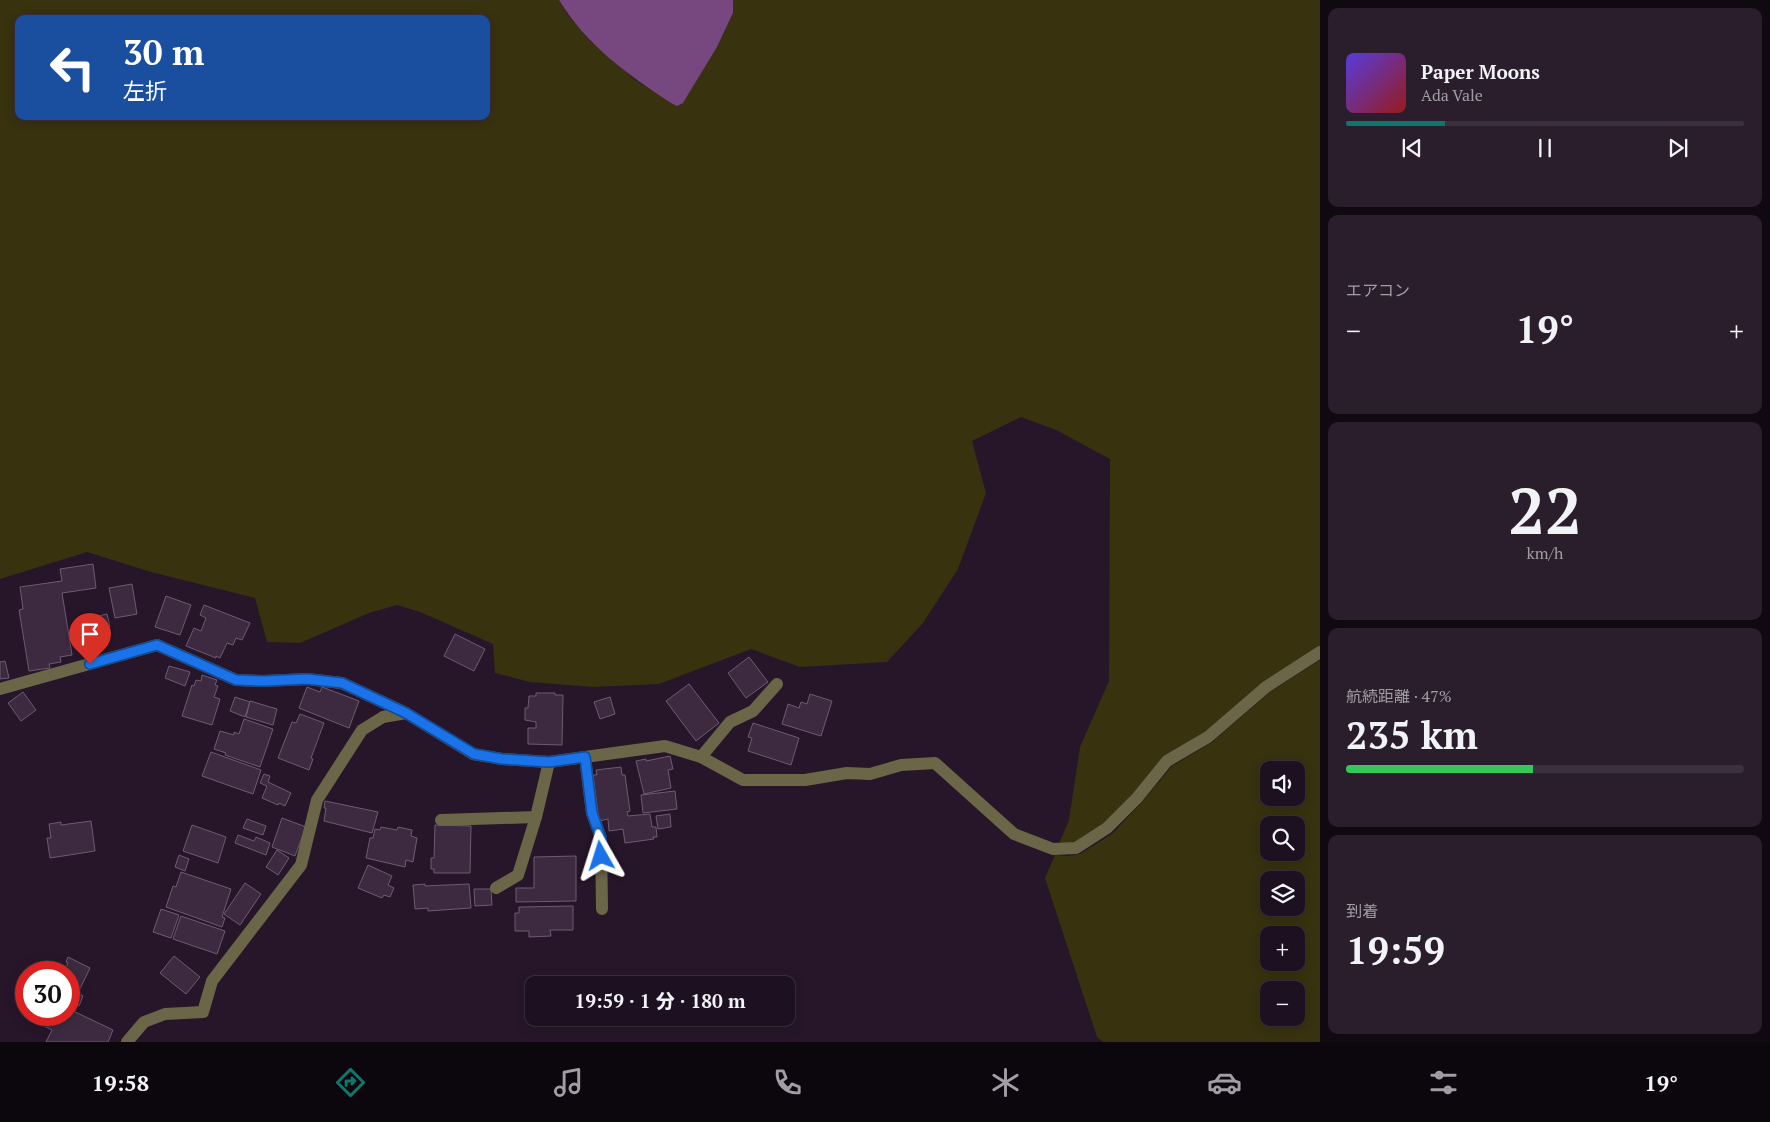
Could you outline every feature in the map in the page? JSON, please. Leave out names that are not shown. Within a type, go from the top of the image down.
[{"type":"street","points":[[0,689],[157,645],[236,680],[307,679],[342,683],[406,713],[474,754],[502,759],[549,762],[665,746],[701,757],[743,780],[805,780],[847,773],[870,774],[901,765],[935,763],[1014,834],[1053,849],[1076,848],[1107,828],[1137,798],[1167,761],[1208,738],[1266,686],[1320,652]]},
{"type":"street","points":[[701,757],[730,722],[752,711],[777,684]]},
{"type":"street","points":[[127,1042],[144,1022],[165,1014],[203,1012],[212,981],[300,864],[317,800],[362,730],[383,717],[406,713]]},
{"type":"street","points":[[585,757],[592,813],[601,838],[602,908]]},
{"type":"street","points":[[496,888],[518,875],[536,817],[549,762]]},
{"type":"street","points":[[442,820],[536,817]]},
{"type":"shaded area","points":[[0,0],[559,0],[567,14],[590,41],[634,79],[671,103],[683,103],[717,47],[733,13],[733,0],[1320,0],[1320,646],[1133,794],[1104,824],[1073,844],[1059,844],[1069,820],[1080,747],[1109,681],[1110,459],[1056,430],[1021,417],[972,441],[986,493],[958,569],[923,623],[887,662],[800,667],[751,649],[659,684],[593,687],[530,682],[495,673],[493,644],[420,612],[397,605],[369,613],[300,643],[267,642],[255,598],[151,572],[87,552],[0,579]]},
{"type":"shaded area","points":[[559,0],[733,0],[733,13],[717,47],[683,103],[677,106],[609,58],[582,31]]},
{"type":"shaded area","points":[[1320,660],[1320,1042],[1103,1042],[1097,1037],[1045,878],[1055,855],[1068,856],[1080,854],[1112,834],[1172,766],[1211,743],[1270,692]]},
{"type":"building","points":[[93,564],[96,588],[62,593],[72,655],[60,657],[61,662],[49,664],[50,668],[29,671],[19,610],[23,609],[20,587],[62,581],[60,569]]},
{"type":"building","points":[[132,584],[137,614],[115,618],[109,588]]},
{"type":"building","points":[[166,596],[191,605],[180,635],[155,627]]},
{"type":"building","points":[[204,605],[250,623],[242,640],[236,638],[233,645],[227,643],[220,658],[186,646],[194,628],[201,631],[206,618],[200,615]]},
{"type":"building","points":[[107,614],[110,627],[102,630],[104,636],[95,639],[93,630],[102,628],[98,616]]},
{"type":"building","points":[[455,634],[485,649],[474,671],[444,656]]},
{"type":"building","points":[[749,657],[768,682],[746,698],[728,673]]},
{"type":"building","points":[[5,661],[9,678],[0,679],[0,662]]},
{"type":"building","points":[[169,666],[190,672],[185,686],[165,678]]},
{"type":"building","points":[[202,675],[217,680],[215,685],[218,686],[214,697],[220,699],[212,725],[182,716],[192,685],[194,686],[196,680],[201,681]]},
{"type":"building","points":[[689,684],[719,723],[696,741],[666,701]]},
{"type":"building","points":[[307,687],[320,692],[322,687],[359,701],[349,728],[299,708]]},
{"type":"building","points":[[23,692],[36,710],[21,721],[8,703]]},
{"type":"building","points":[[536,693],[563,695],[562,745],[528,744],[528,728],[536,728],[536,722],[525,720],[525,708],[528,708],[529,696],[536,696]]},
{"type":"building","points":[[810,694],[832,701],[821,736],[782,724],[788,704],[799,708],[801,702],[807,704]]},
{"type":"building","points":[[235,697],[250,702],[245,717],[230,711]]},
{"type":"building","points":[[610,697],[615,714],[600,719],[594,702]]},
{"type":"building","points":[[250,701],[277,709],[273,725],[246,717]]},
{"type":"building","points":[[300,714],[324,723],[311,758],[313,759],[309,770],[278,758],[292,722],[296,723]]},
{"type":"building","points":[[244,719],[273,729],[260,767],[225,755],[226,753],[214,749],[220,731],[234,735],[234,732],[239,734]]},
{"type":"building","points":[[753,723],[799,738],[791,765],[748,751],[752,738],[748,737]]},
{"type":"building","points":[[211,752],[261,770],[253,794],[202,776]]},
{"type":"building","points":[[670,756],[673,769],[668,770],[671,788],[644,794],[636,761]]},
{"type":"building","points":[[621,767],[622,775],[625,775],[630,811],[627,812],[628,816],[650,814],[652,827],[656,827],[657,837],[653,837],[654,839],[625,843],[623,829],[609,831],[608,819],[599,821],[593,775],[597,775],[596,770]]},
{"type":"building","points":[[264,774],[270,776],[268,782],[291,793],[285,806],[262,798],[267,786],[260,783]]},
{"type":"building","points":[[675,791],[677,809],[643,813],[641,795]]},
{"type":"building","points":[[325,801],[378,812],[372,833],[324,821]]},
{"type":"building","points":[[670,814],[671,827],[658,829],[656,816]]},
{"type":"building","points":[[282,818],[306,827],[295,856],[272,847]]},
{"type":"building","points":[[247,819],[266,826],[263,835],[243,828]]},
{"type":"building","points":[[91,821],[95,851],[50,858],[47,838],[51,838],[49,824],[61,822],[61,825]]},
{"type":"building","points":[[192,825],[226,837],[218,863],[183,851]]},
{"type":"building","points":[[435,825],[471,826],[470,873],[434,873],[434,869],[431,869],[431,858],[434,858]]},
{"type":"building","points":[[381,827],[397,830],[398,827],[412,830],[411,836],[417,838],[413,862],[406,860],[405,867],[366,858],[370,838],[373,838],[375,829],[380,830]]},
{"type":"building","points":[[238,835],[254,841],[256,837],[270,843],[266,855],[235,843]]},
{"type":"building","points":[[277,850],[289,858],[278,875],[266,867]]},
{"type":"building","points":[[179,855],[189,859],[185,871],[175,867]]},
{"type":"building","points":[[576,856],[576,901],[516,902],[516,888],[534,888],[534,857]]},
{"type":"building","points":[[368,865],[392,876],[388,885],[394,888],[390,897],[384,895],[382,898],[358,888]]},
{"type":"building","points":[[181,872],[231,889],[222,917],[225,918],[222,927],[166,907],[173,886],[176,887]]},
{"type":"building","points":[[245,883],[261,894],[240,925],[224,914]]},
{"type":"building","points":[[425,884],[425,886],[469,884],[471,908],[428,911],[428,908],[415,909],[413,885]]},
{"type":"building","points":[[474,889],[491,889],[492,905],[475,906]]},
{"type":"building","points":[[573,906],[573,930],[550,930],[551,936],[529,937],[529,931],[515,931],[515,913],[519,913],[519,907]]},
{"type":"building","points":[[161,909],[179,915],[171,938],[153,932]]},
{"type":"building","points":[[181,916],[225,931],[217,954],[173,939]]},
{"type":"building","points":[[174,956],[200,977],[186,994],[160,973]]},
{"type":"building","points":[[68,957],[76,961],[66,961]]},
{"type":"building","points":[[80,963],[90,968],[80,989]]},
{"type":"building","points":[[80,1014],[113,1030],[108,1042],[46,1042],[52,1030],[44,1026],[80,1026]]},
{"type":"route","points":[[90,664],[157,645],[236,680],[307,679],[342,683],[406,713],[474,754],[502,759],[549,762],[585,757],[592,813],[601,838],[601,856]]}]
